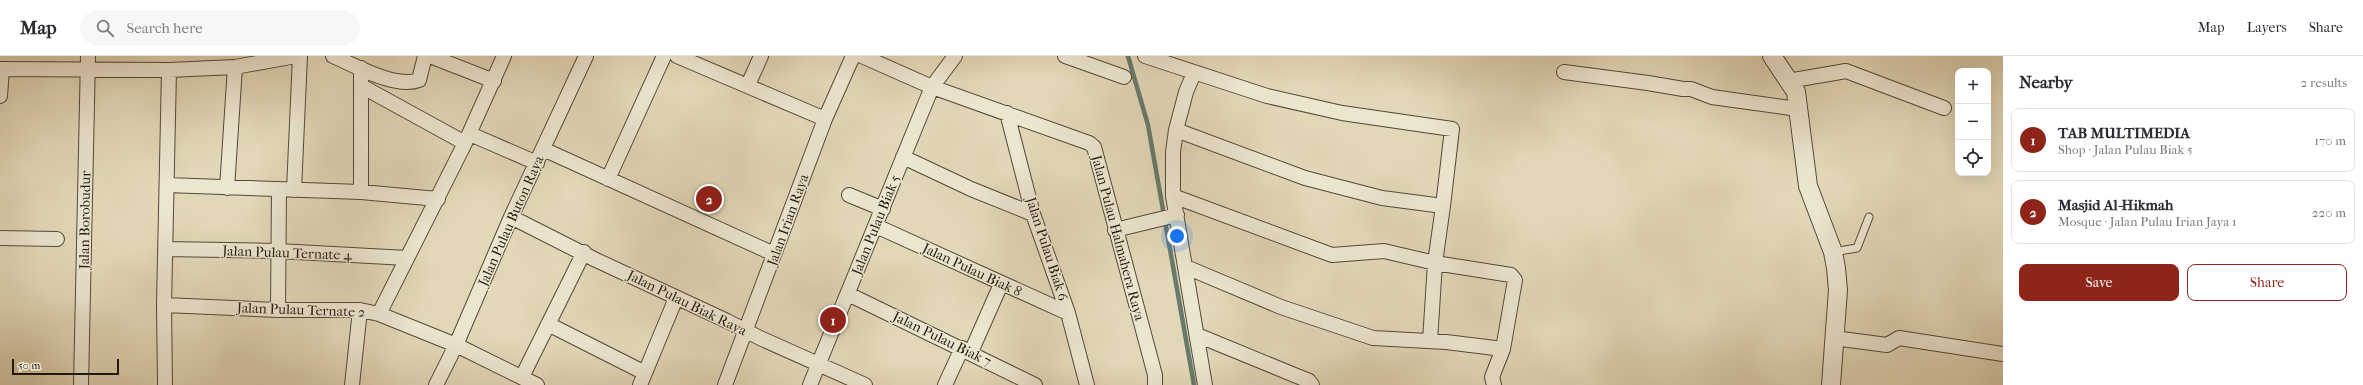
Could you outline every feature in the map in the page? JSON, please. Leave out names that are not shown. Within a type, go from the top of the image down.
[{"type":"street","points":[[0,96],[1,69],[88,62],[170,70],[235,67],[296,56]]},
{"type":"street","points":[[294,190],[300,56]]},
{"type":"street","points":[[333,56],[384,77],[409,84],[419,80],[425,56]]},
{"type":"street","points":[[430,56],[494,81]]},
{"type":"street","points":[[378,314],[408,258],[468,138],[504,56]]},
{"type":"street","name":"Jalan Pulau Buton Raya","points":[[436,385],[456,345],[511,217],[586,56]]},
{"type":"street","points":[[608,179],[664,56]]},
{"type":"street","points":[[677,56],[825,119]]},
{"type":"street","points":[[748,85],[762,56]]},
{"type":"street","name":"Jalan Irian Raya","points":[[725,385],[747,332],[774,254],[825,119],[853,56]]},
{"type":"street","name":"Jalan Pulau Halmahera Raya","points":[[862,56],[932,87],[1007,113],[1094,147],[1155,375],[1155,385]]},
{"type":"street","name":"Jalan Pulau Biak 5","points":[[810,385],[932,87],[955,56]]},
{"type":"street","points":[[1065,56],[1124,77]]},
{"type":"street","points":[[1145,56],[1267,96],[1327,109],[1452,128],[1435,263],[1430,342]]},
{"type":"street","points":[[1772,56],[1796,92],[1808,186],[1833,252],[1838,290],[1832,385]]},
{"type":"street","name":"Jalan Borobudur","points":[[81,385],[88,62]]},
{"type":"street","points":[[227,188],[235,67]]},
{"type":"street","points":[[361,192],[362,68]]},
{"type":"street","points":[[165,385],[164,305],[170,70]]},
{"type":"street","points":[[1788,81],[1846,71],[1944,108]]},
{"type":"street","points":[[1564,72],[1648,82],[1683,89],[1691,89],[1712,96],[1798,109]]},
{"type":"street","points":[[1194,73],[1186,92],[1176,130],[1173,160],[1173,196],[1167,217],[1186,266],[1205,385]]},
{"type":"street","points":[[363,87],[468,138],[537,163]]},
{"type":"street","name":"Jalan Pulau Biak 6","points":[[1007,113],[1034,214],[1068,313],[1087,385]]},
{"type":"street","points":[[1176,130],[1305,178],[1382,198],[1443,206]]},
{"type":"street","points":[[543,149],[774,254]]},
{"type":"street","points":[[903,157],[971,189],[1034,214]]},
{"type":"street","points":[[167,185],[361,192],[438,199]]},
{"type":"street","points":[[278,310],[279,190]]},
{"type":"street","points":[[849,195],[883,209]]},
{"type":"street","points":[[1173,196],[1332,255],[1384,251],[1435,263],[1513,277],[1515,283],[1503,349],[1492,377],[1494,385]]},
{"type":"street","name":"Jalan Pulau Biak Raya","points":[[511,217],[747,332],[865,385]]},
{"type":"street","points":[[1115,230],[1167,217]]},
{"type":"street","name":"Jalan Pulau Biak 8","points":[[876,226],[1001,284],[1068,313]]},
{"type":"street","points":[[0,238],[58,239]]},
{"type":"street","name":"Jalan Pulau Ternate 4","points":[[166,249],[278,251],[408,258]]},
{"type":"street","points":[[522,377],[584,252]]},
{"type":"street","points":[[1186,266],[1280,307],[1373,338],[1503,349]]},
{"type":"street","points":[[945,385],[966,350],[1001,284]]},
{"type":"street","name":"Jalan Pulau Biak 7","points":[[848,294],[966,350],[1035,385]]},
{"type":"street","points":[[548,324],[642,379],[676,298]]},
{"type":"street","name":"Jalan Pulau Ternate 2","points":[[164,305],[278,310],[360,310],[378,314],[456,345],[537,385]]},
{"type":"street","points":[[352,385],[360,310]]},
{"type":"street","points":[[1197,335],[1310,383]]},
{"type":"street","points":[[1834,338],[1887,345],[1899,338],[2003,354]]},
{"type":"lane","points":[[1833,252],[1857,248],[1869,217]]},
{"type":"waterway","points":[[1128,56],[1148,125],[1194,385]]},
{"type":"place","name":"Masjid Al-Hikmah","points":[[709,199]]},
{"type":"place","name":"TAB MULTIMEDIA","points":[[833,320]]}]
